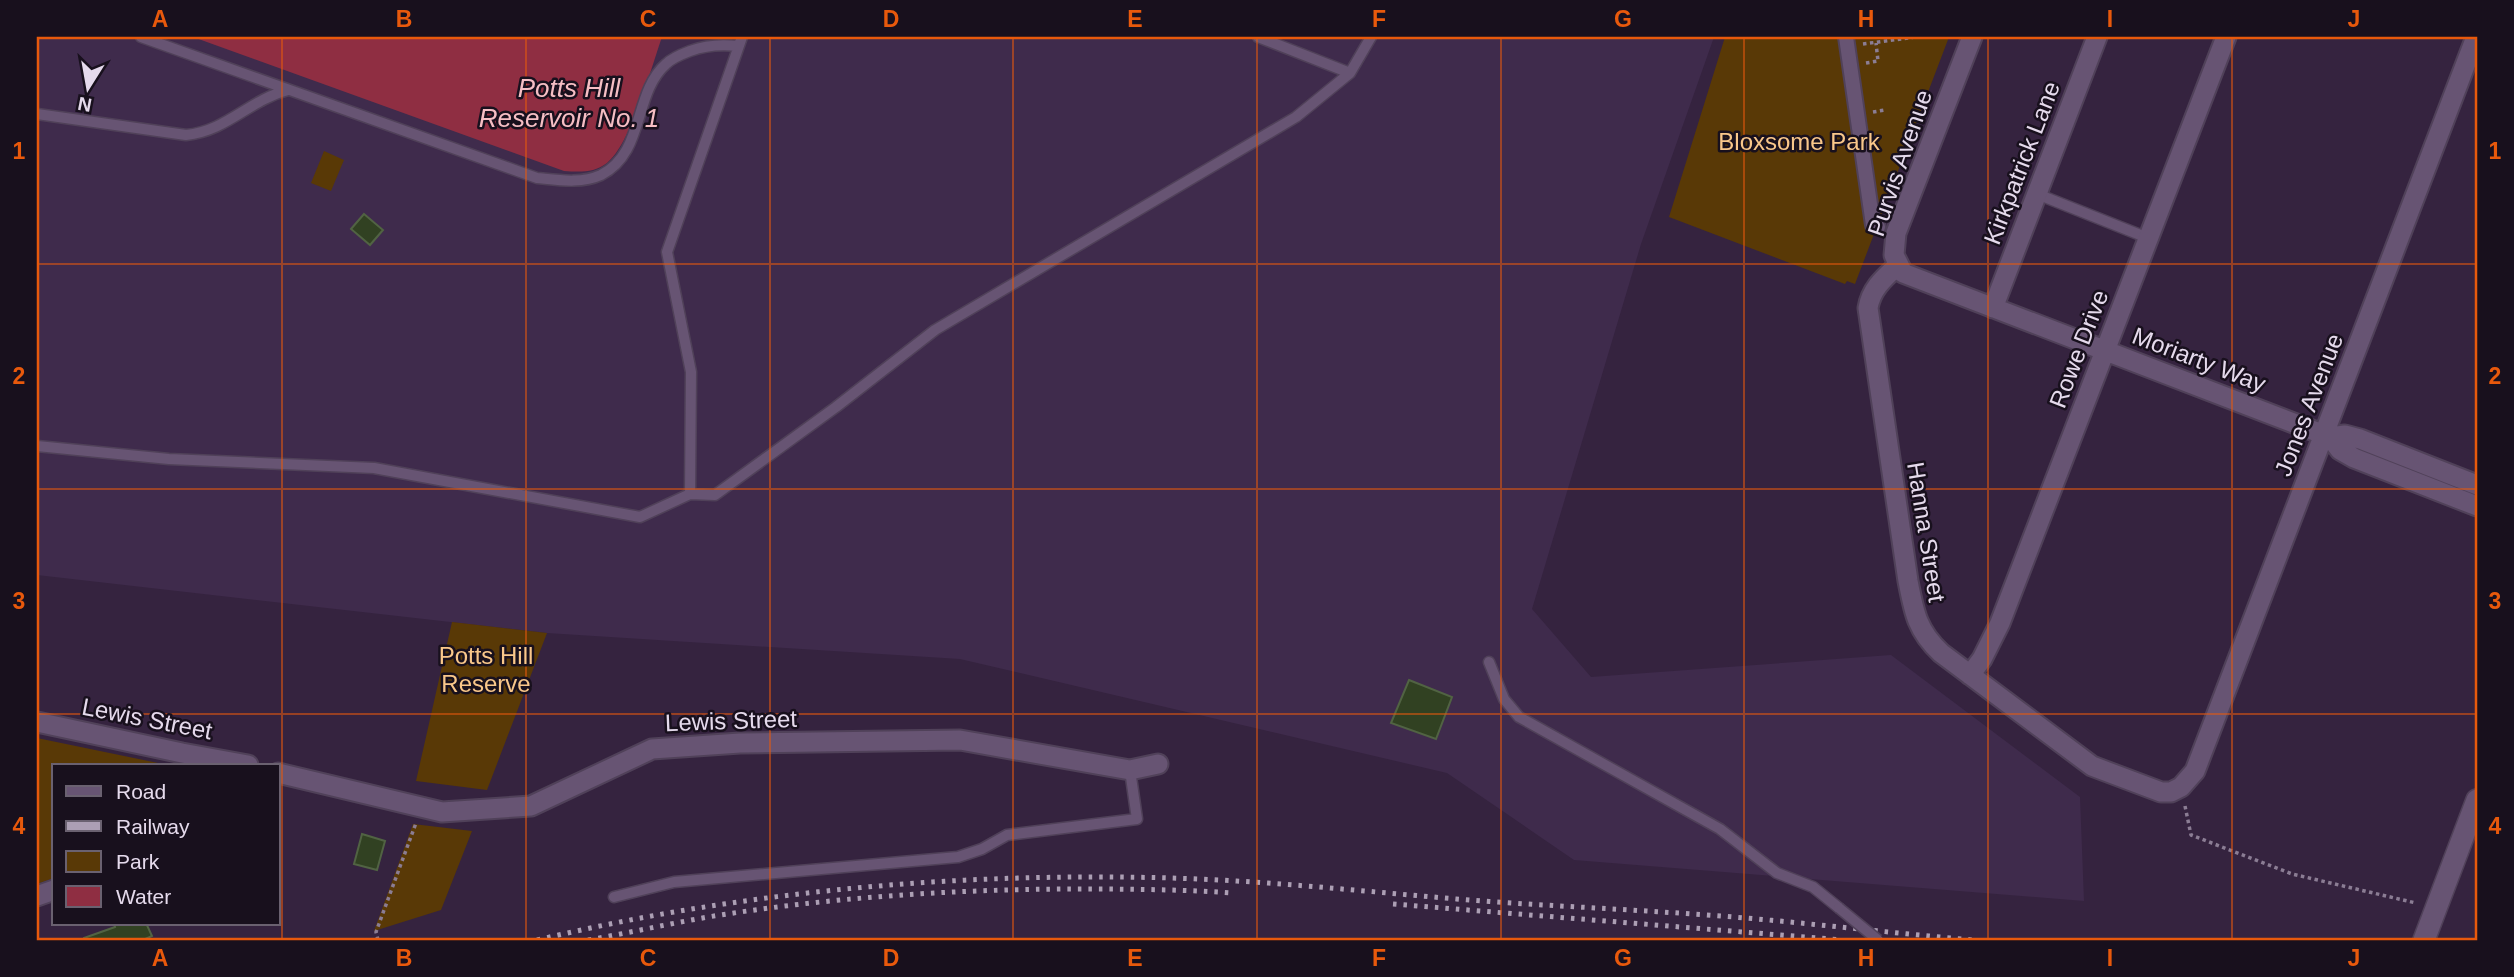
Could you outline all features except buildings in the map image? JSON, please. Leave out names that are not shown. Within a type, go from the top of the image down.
[{"type":"street","name":"Purvis Avenue","points":[[1897,266],[1894,255],[1896,233],[1972,37]]},
{"type":"street","name":"Kirkpatrick Lane","points":[[1993,308],[2098,37]]},
{"type":"street","name":"Jones Avenue","points":[[2181,787],[2195,771],[2327,436],[2476,37]]},
{"type":"street","name":"Rowe Drive","points":[[1970,675],[1982,659],[1995,633],[2223,38]]},
{"type":"street","points":[[1846,41],[1873,225],[1878,227]]},
{"type":"street","name":"Moriarty Way","points":[[1897,266],[1912,278],[2327,436],[2345,435],[2360,439],[2477,485]]},
{"type":"street","name":"Hanna Street","points":[[1897,266],[1874,289],[1868,308],[1908,581],[1917,621],[1926,639],[2092,766],[2161,792],[2171,792],[2181,787]]},
{"type":"street","name":"Moriarty Way","points":[[2327,436],[2340,450],[2354,458],[2477,506]]},
{"type":"street","name":"Lewis Street","points":[[37,722],[181,759],[237,764]]},
{"type":"street","name":"Lewis Street","points":[[280,773],[442,812],[531,806],[652,749],[740,743],[960,740],[1130,770],[1158,764]]},
{"type":"street","points":[[2426,935],[2477,800]]},
{"type":"lane","points":[[141,37],[537,178],[575,181],[603,174],[624,155],[652,84],[665,64],[699,47],[740,42],[667,252],[691,372],[690,494]]},
{"type":"lane","points":[[1258,37],[1350,73]]},
{"type":"lane","points":[[37,446],[169,459],[374,468],[640,517],[690,494],[715,495],[935,330],[1296,117],[1350,73],[1371,37]]},
{"type":"lane","points":[[37,114],[186,135],[205,133],[262,99],[288,90]]},
{"type":"lane","points":[[2037,194],[2148,238]]},
{"type":"lane","points":[[1489,662],[1504,699],[1519,717],[1720,829],[1777,873],[1813,887],[1878,940]]},
{"type":"lane","points":[[614,897],[674,882],[958,857],[982,849],[1007,835],[1137,819],[1130,770]]},
{"type":"path","points":[[1846,41],[1876,42],[1916,37]]},
{"type":"path","points":[[1850,66],[1878,61],[1876,42]]},
{"type":"path","points":[[2181,787],[2191,835],[2292,874],[2436,908]]},
{"type":"path","points":[[378,940],[376,932],[414,832],[420,807]]},
{"type":"shaded area","points":[[37,37],[1714,37],[1641,244],[1532,609],[1591,677],[1891,655],[2080,797],[2084,901],[1574,860],[1447,773],[960,659],[547,633],[37,575]]},
{"type":"green space","name":"Bloxsome Park","points":[[1725,37],[1949,37],[1855,284],[1847,281],[1845,284],[1669,217]]},
{"type":"green space","points":[[324,151],[344,160],[331,191],[311,183]]},
{"type":"green space","name":"Potts Hill Reserve","points":[[452,622],[547,633],[487,790],[416,781]]},
{"type":"green space","points":[[37,738],[158,763],[52,764],[52,879],[37,884]]},
{"type":"green space","points":[[413,824],[472,831],[441,910],[374,931]]},
{"type":"water","name":"Potts Hill Reservoir No. 1","points":[[193,37],[662,37],[632,123],[616,153],[597,169],[576,172],[564,171]]},
{"type":"railway","points":[[537,940],[615,923],[772,897],[932,882],[1091,877],[1287,884],[1482,901],[1727,917],[1973,940]]},
{"type":"railway","points":[[588,940],[752,910],[884,896],[1062,889],[1232,893]]},
{"type":"railway","points":[[1393,904],[1843,940]]}]
